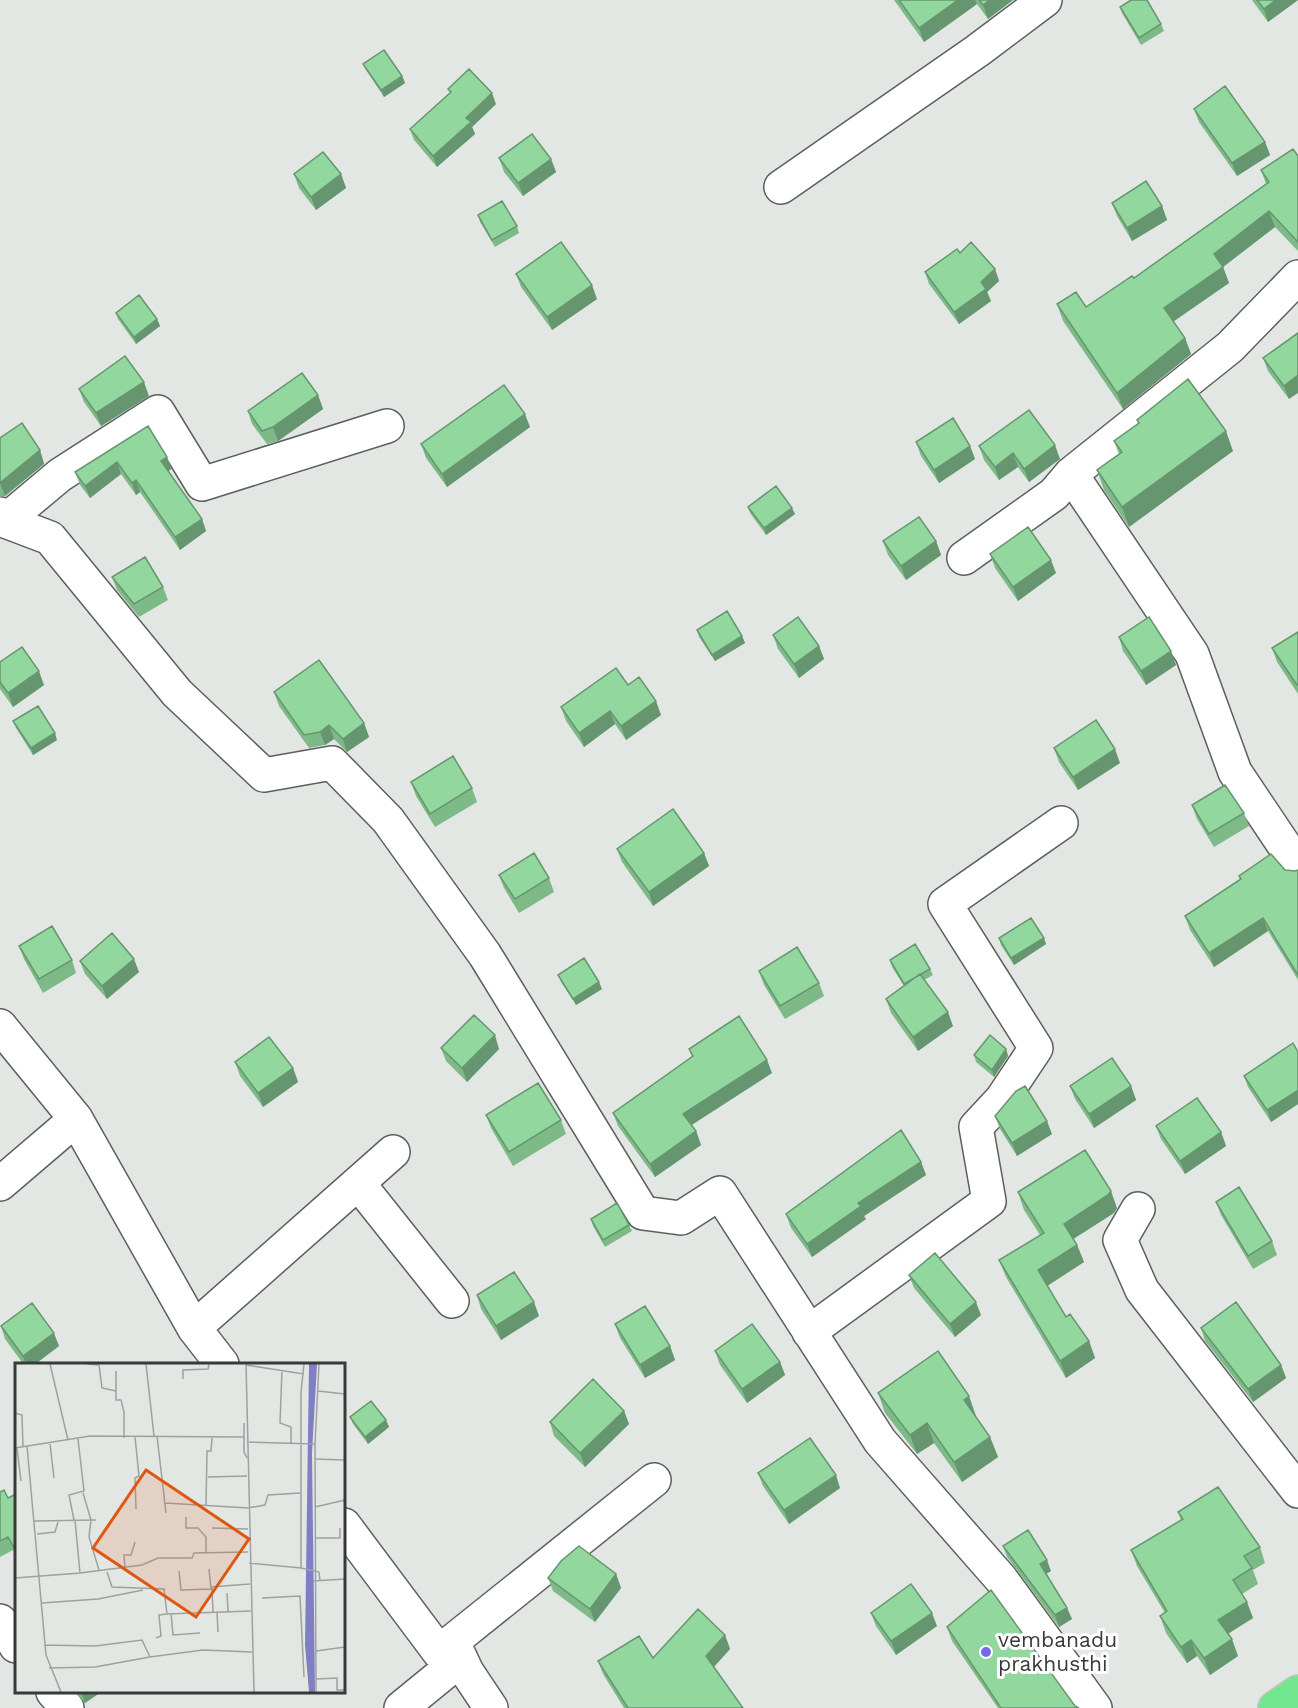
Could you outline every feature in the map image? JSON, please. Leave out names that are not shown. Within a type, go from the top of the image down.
[{"type":"highway","points":[[1275,1708],[1298,1692]]},
{"type":"street","points":[[781,187],[977,51],[1045,0]]},
{"type":"street","points":[[964,558],[1054,494],[1071,474],[1230,347],[1298,277]]},
{"type":"street","points":[[387,426],[202,484],[158,412],[60,475],[3,517],[50,538],[177,693],[264,775],[332,763],[388,820],[485,955],[644,1213],[681,1218],[720,1193],[880,1441],[1001,1579],[1095,1708]]},
{"type":"street","points":[[1071,474],[1192,654],[1235,772],[1298,866]]},
{"type":"street","points":[[809,1332],[989,1201],[976,1127],[1002,1098],[1036,1048],[945,904],[1061,823]]},
{"type":"street","points":[[0,1026],[76,1119],[194,1328],[220,1363]]},
{"type":"street","points":[[0,1184],[76,1119]]},
{"type":"street","points":[[194,1328],[393,1152]]},
{"type":"street","points":[[358,1183],[452,1301]]},
{"type":"street","points":[[1138,1209],[1120,1240],[1142,1290],[1298,1491]]},
{"type":"street","points":[[401,1708],[457,1651],[654,1480]]},
{"type":"street","points":[[345,1527],[439,1652],[457,1651]]},
{"type":"street","points":[[0,1622],[15,1644]]},
{"type":"street","points":[[457,1651],[490,1708]]},
{"type":"street","points":[[54,1693],[67,1708]]},
{"type":"building","points":[[899,0],[958,0],[919,28]]},
{"type":"building","points":[[979,0],[990,0],[983,5]]},
{"type":"building","points":[[1131,0],[1147,0],[1161,24],[1139,38],[1120,7]]},
{"type":"building","points":[[1257,0],[1276,0],[1264,9]]},
{"type":"building","points":[[384,50],[402,76],[381,90],[363,64]]},
{"type":"building","points":[[469,69],[492,93],[466,118],[471,122],[433,156],[410,129],[451,92],[448,89]]},
{"type":"building","points":[[1225,86],[1265,142],[1232,163],[1194,109]]},
{"type":"building","points":[[532,134],[551,159],[518,183],[499,158]]},
{"type":"building","points":[[1293,149],[1298,156],[1298,242],[1269,211],[1214,254],[1223,267],[1164,308],[1185,338],[1117,393],[1057,304],[1076,292],[1086,307],[1132,276],[1134,278],[1269,182],[1261,170]]},
{"type":"building","points":[[323,152],[341,174],[311,197],[294,174]]},
{"type":"building","points":[[1146,181],[1162,206],[1127,228],[1112,203]]},
{"type":"building","points":[[502,201],[517,226],[492,240],[478,215]]},
{"type":"building","points":[[561,242],[592,285],[547,317],[516,274]]},
{"type":"building","points":[[971,242],[995,269],[981,282],[986,289],[954,312],[925,272],[957,249],[960,253]]},
{"type":"building","points":[[139,295],[157,319],[134,337],[116,313]]},
{"type":"building","points":[[1298,333],[1298,375],[1284,386],[1263,358]]},
{"type":"building","points":[[125,356],[144,382],[96,413],[79,389]]},
{"type":"building","points":[[302,373],[318,395],[273,427],[262,431],[248,411]]},
{"type":"building","points":[[1188,379],[1226,431],[1122,507],[1097,470],[1122,452],[1114,441],[1139,423],[1137,420]]},
{"type":"building","points":[[504,385],[525,414],[442,474],[421,444]]},
{"type":"building","points":[[1029,410],[1055,445],[1024,469],[1013,453],[995,467],[979,446]]},
{"type":"building","points":[[953,418],[970,446],[934,470],[916,442]]},
{"type":"building","points":[[22,423],[40,450],[0,483],[0,438]]},
{"type":"building","points":[[148,426],[167,457],[161,461],[202,519],[175,537],[136,480],[132,483],[117,462],[85,486],[75,472]]},
{"type":"building","points":[[776,486],[792,508],[764,528],[748,507]]},
{"type":"building","points":[[919,517],[936,541],[901,566],[883,541]]},
{"type":"building","points":[[1028,527],[1051,560],[1013,587],[990,554]]},
{"type":"building","points":[[145,557],[163,587],[134,604],[112,577]]},
{"type":"building","points":[[727,611],[742,636],[712,655],[697,630]]},
{"type":"building","points":[[798,617],[819,646],[794,664],[773,635]]},
{"type":"building","points":[[1149,617],[1171,651],[1141,671],[1119,637]]},
{"type":"building","points":[[1298,632],[1298,685],[1297,685],[1272,648]]},
{"type":"building","points":[[22,647],[39,671],[8,693],[0,682],[0,662]]},
{"type":"building","points":[[319,660],[364,723],[343,739],[329,725],[320,732],[304,735],[274,692]]},
{"type":"building","points":[[616,668],[628,685],[639,677],[656,701],[621,726],[610,711],[579,733],[561,707]]},
{"type":"building","points":[[38,706],[55,733],[31,748],[13,721]]},
{"type":"building","points":[[1096,720],[1115,749],[1073,777],[1054,748]]},
{"type":"building","points":[[453,756],[472,788],[430,814],[411,782]]},
{"type":"building","points":[[1225,785],[1244,813],[1209,834],[1192,805]]},
{"type":"building","points":[[673,809],[704,853],[649,892],[617,849]]},
{"type":"building","points":[[534,853],[549,878],[515,899],[499,875]]},
{"type":"building","points":[[1271,854],[1285,870],[1298,870],[1298,975],[1263,918],[1209,953],[1185,916],[1241,879],[1239,876]]},
{"type":"building","points":[[1031,918],[1044,938],[1011,958],[999,938]]},
{"type":"building","points":[[52,926],[72,960],[39,979],[19,946]]},
{"type":"building","points":[[112,933],[134,959],[102,986],[80,961]]},
{"type":"building","points":[[915,944],[930,969],[904,984],[890,960]]},
{"type":"building","points":[[797,947],[819,983],[780,1006],[759,971]]},
{"type":"building","points":[[584,958],[599,982],[573,999],[558,975]]},
{"type":"building","points":[[920,974],[948,1012],[913,1037],[886,999]]},
{"type":"building","points":[[474,1015],[495,1035],[462,1068],[441,1048]]},
{"type":"building","points":[[739,1016],[767,1060],[683,1114],[696,1131],[650,1164],[613,1113],[693,1056],[689,1049]]},
{"type":"building","points":[[990,1035],[1006,1049],[992,1070],[974,1055]]},
{"type":"building","points":[[269,1037],[293,1068],[258,1093],[235,1062]]},
{"type":"building","points":[[1293,1043],[1298,1052],[1298,1093],[1297,1091],[1267,1110],[1244,1076]]},
{"type":"building","points":[[1112,1058],[1131,1086],[1089,1114],[1070,1086]]},
{"type":"building","points":[[538,1083],[561,1120],[509,1152],[486,1115]]},
{"type":"building","points":[[1025,1086],[1047,1121],[1012,1143],[995,1116],[1016,1091]]},
{"type":"building","points":[[1197,1098],[1221,1132],[1180,1161],[1156,1126]]},
{"type":"building","points":[[901,1130],[921,1162],[858,1203],[861,1206],[807,1244],[786,1214]]},
{"type":"building","points":[[1085,1150],[1111,1191],[1064,1224],[1077,1245],[1038,1270],[1066,1317],[1070,1314],[1089,1341],[1060,1361],[999,1260],[1044,1233],[1018,1192]]},
{"type":"building","points":[[1239,1187],[1272,1241],[1248,1256],[1216,1202]]},
{"type":"building","points":[[617,1203],[629,1225],[603,1240],[591,1219]]},
{"type":"building","points":[[935,1253],[976,1302],[950,1324],[909,1275]]},
{"type":"building","points":[[514,1272],[534,1302],[496,1326],[477,1295]]},
{"type":"building","points":[[1236,1302],[1281,1365],[1248,1389],[1201,1328]]},
{"type":"building","points":[[32,1303],[54,1333],[23,1356],[1,1326]]},
{"type":"building","points":[[645,1306],[670,1346],[640,1365],[615,1324]]},
{"type":"building","points":[[752,1324],[780,1362],[742,1389],[715,1351]]},
{"type":"building","points":[[938,1351],[969,1396],[964,1400],[990,1437],[954,1462],[927,1423],[910,1435],[878,1393]]},
{"type":"building","points":[[593,1379],[624,1411],[580,1453],[550,1422]]},
{"type":"building","points":[[371,1401],[386,1420],[365,1437],[350,1417]]},
{"type":"building","points":[[810,1438],[836,1475],[784,1510],[758,1473]]},
{"type":"building","points":[[1218,1487],[1260,1547],[1244,1556],[1252,1568],[1233,1580],[1247,1602],[1218,1620],[1232,1639],[1204,1658],[1191,1640],[1181,1647],[1160,1616],[1167,1611],[1131,1550],[1183,1519],[1178,1512]]},
{"type":"building","points":[[4,1490],[8,1498],[15,1494],[15,1549],[8,1537],[0,1541],[0,1492]]},
{"type":"building","points":[[1028,1530],[1047,1560],[1040,1564],[1067,1608],[1055,1615],[1003,1546]]},
{"type":"building","points":[[579,1546],[616,1574],[590,1609],[548,1578],[561,1561]]},
{"type":"building","points":[[911,1584],[932,1613],[891,1641],[871,1613]]},
{"type":"building","points":[[991,1590],[1075,1706],[1079,1708],[1001,1708],[947,1627]]},
{"type":"building","points":[[698,1609],[725,1635],[706,1656],[743,1708],[628,1708],[598,1661],[639,1636],[653,1658]]},
{"type":"place","name":"vembanadu prakhusthi","points":[[986,1652]]}]
